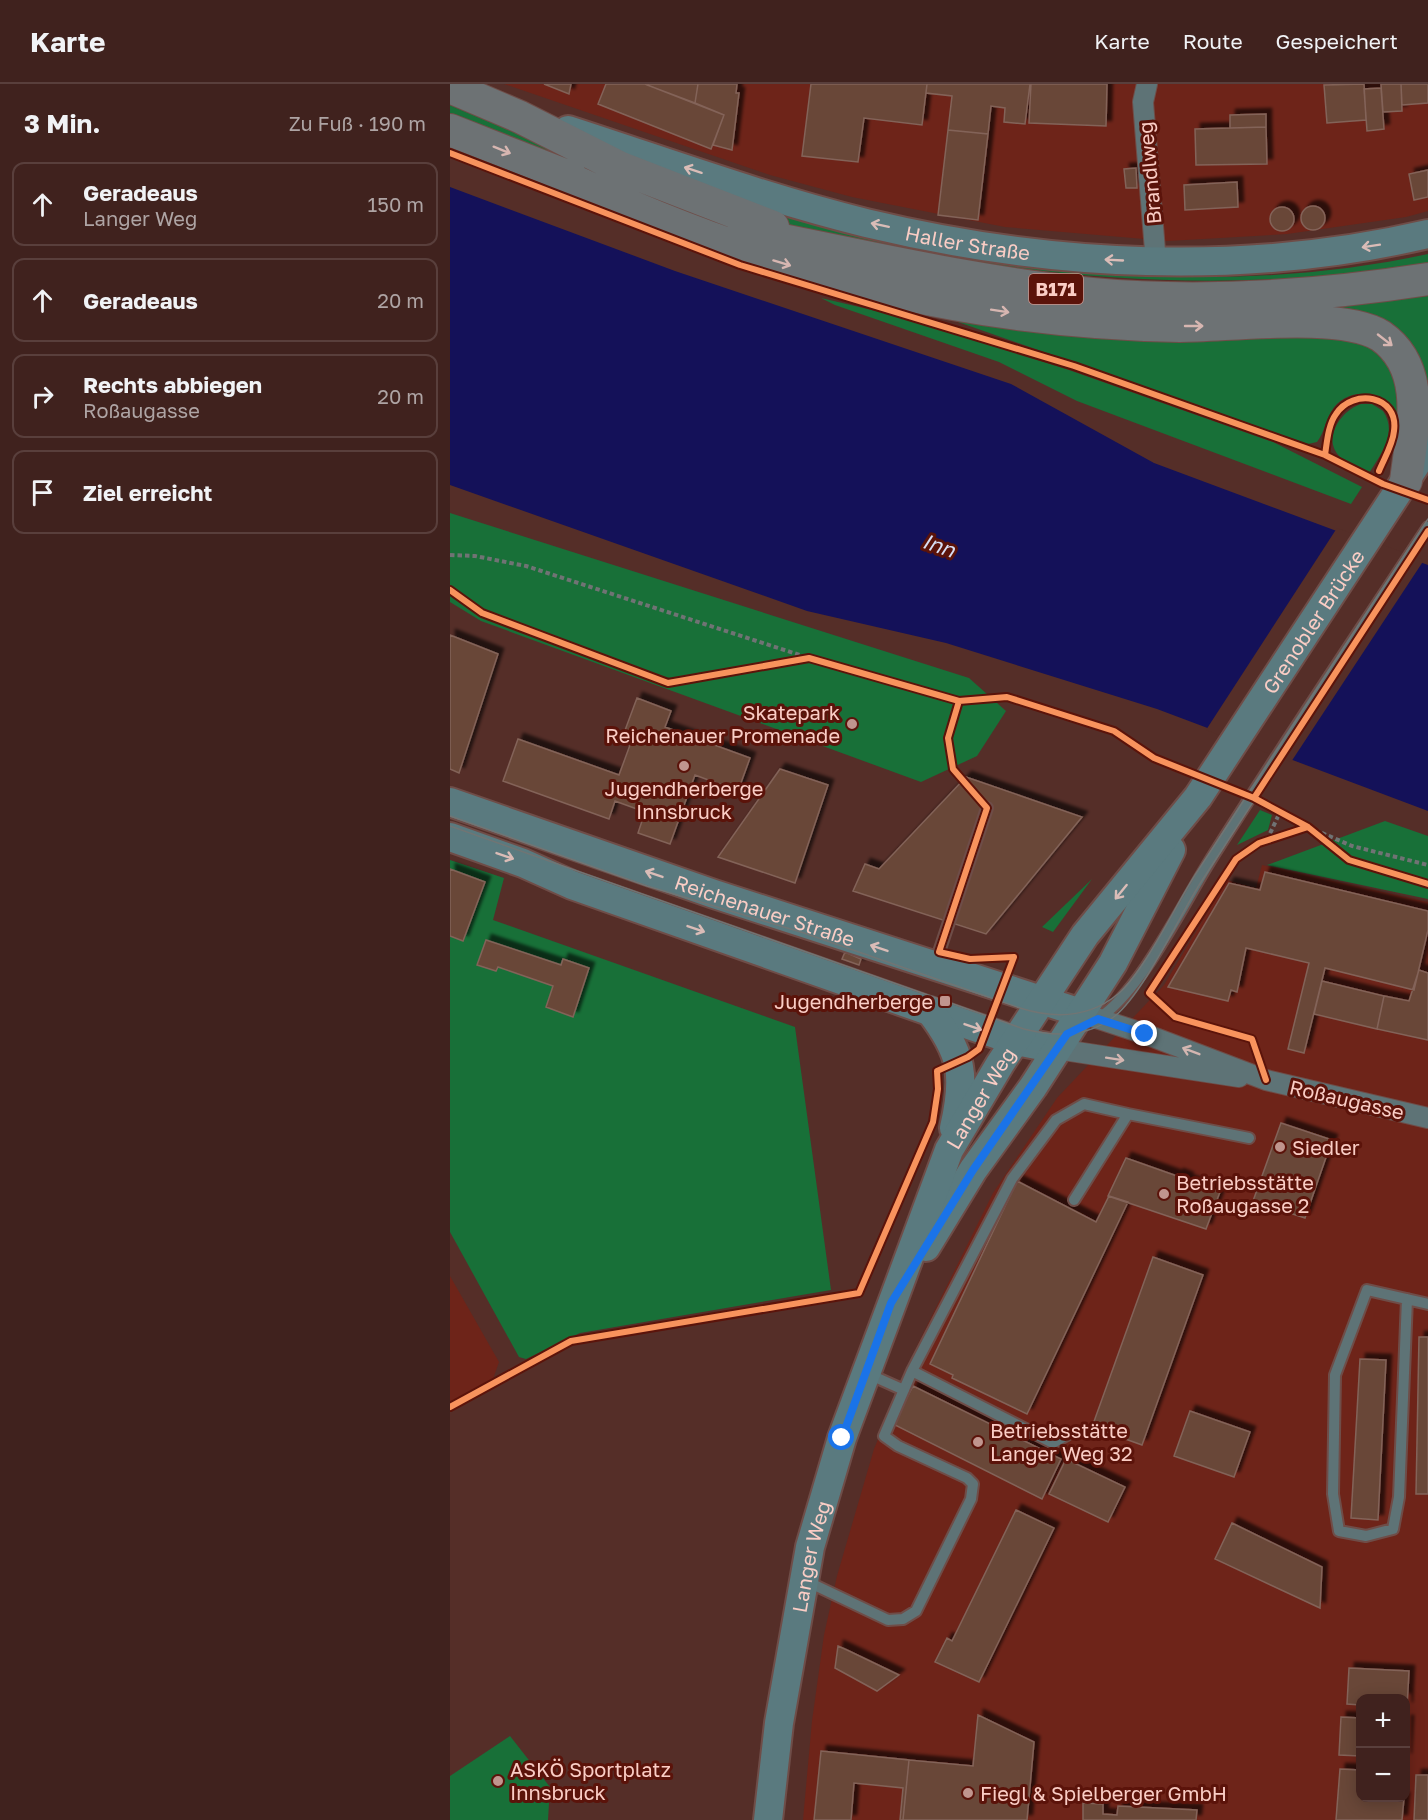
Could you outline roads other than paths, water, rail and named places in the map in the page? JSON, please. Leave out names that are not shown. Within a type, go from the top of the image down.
[{"type":"main road","name":"Haller Straße","points":[[450,87],[520,117],[666,188],[841,251]]},
{"type":"main road","name":"Haller Straße","points":[[520,117],[778,199],[868,223],[1012,249],[1080,258],[1156,263],[1300,257],[1428,234]]},
{"type":"main road","name":"Haller Straße","points":[[450,130],[553,171],[740,231],[972,278],[1094,294],[1266,296],[1357,289],[1428,279]]},
{"type":"main road","points":[[553,171],[622,205],[726,246],[880,291],[1062,319],[1179,326],[1336,322],[1368,330],[1394,347],[1413,376],[1415,401],[1406,481]]},
{"type":"main road","name":"Grenobler Brücke","points":[[1042,1002],[1073,954],[1198,797],[1428,446]]},
{"type":"main road","name":"Grenobler Brücke","points":[[1076,1029],[1113,963],[1198,797]]},
{"type":"main road","name":"Reichenauer Straße","points":[[450,802],[664,878],[773,911],[1042,1002],[1076,1029]]},
{"type":"main road","name":"Reichenauer Straße","points":[[450,837],[523,863],[572,885],[1016,1041],[1076,1029]]},
{"type":"main road","points":[[1001,988],[1046,972],[1073,954]]},
{"type":"main road","name":"Langer Weg","points":[[768,1820],[778,1723],[803,1580],[810,1547],[842,1438],[949,1150],[1042,1002]]},
{"type":"main road","points":[[930,1011],[951,1040],[960,1061],[962,1081],[960,1104],[949,1150]]},
{"type":"main road","name":"Langer Weg","points":[[891,1303],[973,1170],[1076,1029]]},
{"type":"street","name":"Brandlweg","points":[[1147,84],[1143,102],[1156,263]]},
{"type":"street","name":"Roßaugasse","points":[[1076,1029],[1190,1071],[1266,1080],[1428,1118]]},
{"type":"street","name":"Roßaugasse","points":[[1076,1029],[1145,1034],[1266,1080]]},
{"type":"lane","points":[[1076,1029],[1110,1011],[1134,986],[1236,820],[1428,527]]},
{"type":"lane","points":[[934,967],[987,808]]},
{"type":"lane","points":[[1076,1029],[1134,986]]},
{"type":"lane","points":[[803,1580],[888,1620],[903,1619],[916,1611],[970,1499],[973,1484],[967,1478],[898,1446],[884,1436],[912,1371],[1012,1179],[1056,1120],[1084,1104],[1250,1138]]},
{"type":"lane","points":[[1074,1200],[1128,1114]]},
{"type":"lane","points":[[1407,1299],[1399,1497],[1393,1529],[1366,1536],[1339,1531],[1333,1494],[1335,1375],[1367,1290],[1407,1299],[1428,1304]]},
{"type":"lane","points":[[912,1371],[1053,1443],[1067,1435]]},
{"type":"lane","points":[[866,1373],[904,1390]]},
{"type":"water","name":"Inn","points":[[450,187],[675,271],[1011,384],[1154,463],[1428,565],[1428,811],[1157,709],[946,643],[807,611],[450,485]]},
{"type":"tram line","points":[[450,816],[647,886],[804,933],[1020,1008],[1059,1015],[1083,1012],[1107,1002],[1118,994],[1139,970],[1197,872],[1428,519]]},
{"type":"tram line","points":[[450,826],[1024,1029],[1060,1034],[1094,1028],[1115,1016],[1138,990],[1201,882],[1428,536]]},
{"type":"place","name":"Skatepark Reichenauer Promenade","points":[[852,724]]},
{"type":"place","name":"Jugendherberge Innsbruck","points":[[684,766]]},
{"type":"place","name":"Jugendherberge","points":[[945,1001]]},
{"type":"place","name":"Siedler","points":[[1280,1147]]},
{"type":"place","name":"Betriebsstätte Roßaugasse 2","points":[[1164,1194]]},
{"type":"place","name":"Betriebsstätte Langer Weg 32","points":[[978,1442]]},
{"type":"place","name":"ASKÖ Sportplatz Innsbruck","points":[[498,1781]]},
{"type":"place","name":"Fiegl & Spielberger GmbH","points":[[968,1793]]}]
